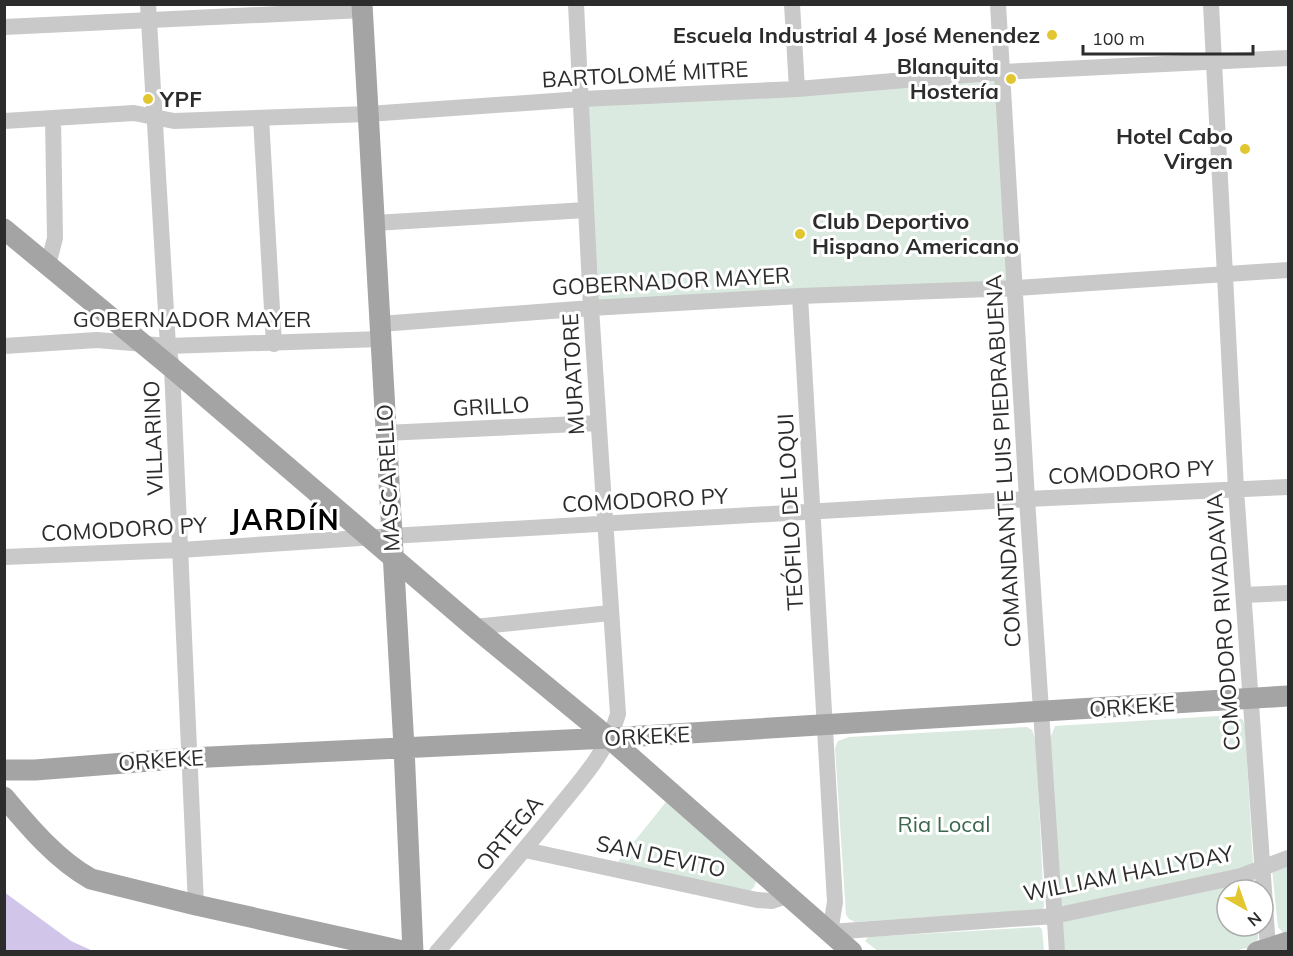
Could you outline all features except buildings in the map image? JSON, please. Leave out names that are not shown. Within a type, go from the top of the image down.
[{"type":"main road","name":"MASCARELLO","points":[[362,7],[386,434],[381,537]]},
{"type":"main road","points":[[4,229],[143,345],[381,537],[393,557],[609,738],[852,951]]},
{"type":"main road","name":"MASCARELLO","points":[[393,557],[413,951]]},
{"type":"main road","name":"ORKEKE","points":[[4,770],[35,770],[189,758],[826,726],[1288,696]]},
{"type":"main road","points":[[4,787],[35,770]]},
{"type":"main road","points":[[4,797],[39,837],[91,879],[196,905],[407,951]]},
{"type":"main road","points":[[4,817],[39,837]]},
{"type":"main road","points":[[1263,950],[1288,942]]},
{"type":"street","name":"MURATORE","points":[[576,4],[591,308],[618,714],[609,738]]},
{"type":"street","points":[[792,4],[797,89]]},
{"type":"street","name":"COMANDANTE LUIS PIEDRABUENA","points":[[998,4],[1040,712],[1057,951]]},
{"type":"street","name":"COMODORO RIVADAVIA","points":[[1211,4],[1236,489],[1262,867],[1263,950]]},
{"type":"street","points":[[4,27],[148,12],[362,7]]},
{"type":"street","name":"VILLARINO","points":[[148,12],[168,346],[172,368],[196,905]]},
{"type":"street","name":"BARTOLOMÉ MITRE","points":[[4,121],[134,112],[174,121],[368,114],[582,99],[797,89],[1002,72],[1288,58]]},
{"type":"street","points":[[48,265],[55,238],[53,118]]},
{"type":"street","points":[[261,118],[274,344]]},
{"type":"street","points":[[375,223],[586,210]]},
{"type":"street","name":"GOBERNADOR MAYER","points":[[4,346],[97,340],[168,346],[274,344],[591,308],[800,296],[1016,288],[1288,270]]},
{"type":"street","name":"TEÓFILO DE LOQUI","points":[[800,296],[835,902],[830,932]]},
{"type":"street","name":"GRILLO","points":[[386,434],[598,423]]},
{"type":"street","name":"COMODORO PY","points":[[4,557],[180,550],[1027,499],[1288,487]]},
{"type":"street","points":[[1244,595],[1288,593]]},
{"type":"street","points":[[474,627],[610,613]]},
{"type":"street","name":"ORTEGA","points":[[437,951],[525,850],[592,766],[609,738]]},
{"type":"street","name":"SAN DEVITO","points":[[525,850],[758,900],[772,901],[787,896]]},
{"type":"street","name":"WILLIAM HALLYDAY","points":[[830,932],[1054,923],[1241,876],[1288,858]]},
{"type":"green space","name":"Club Deportivo Hispano Americano","points":[[1003,72],[1016,288],[591,308],[582,99]]},
{"type":"green space","name":"Ria Local","points":[[1235,715],[1243,720],[1245,727],[1253,864],[1251,868],[1066,908],[1060,904],[1050,739],[1055,726]]},
{"type":"green space","name":"Ria Local","points":[[1027,727],[1032,730],[1036,741],[1044,907],[1041,910],[855,922],[849,919],[846,915],[835,748],[838,741],[849,737]]},
{"type":"green space","points":[[666,802],[753,876],[756,882],[750,891],[617,863]]},
{"type":"green space","points":[[1288,864],[1288,932],[1284,934],[1278,927],[1275,878],[1273,878],[1272,869]]},
{"type":"green space","points":[[1215,887],[1215,938],[1258,938],[1254,945],[1234,951],[1062,951],[1060,923],[1064,919]]},
{"type":"green space","points":[[1039,927],[1042,929],[1044,951],[878,951],[865,941],[868,937]]},
{"type":"shaded area","points":[[4,892],[71,941],[93,951],[5,951]]},
{"type":"place","name":"Escuela Industrial 4 José Menendez","points":[[1052,35]]},
{"type":"place","name":"Blanquita Hostería","points":[[1011,79]]},
{"type":"place","name":"YPF","points":[[148,99]]},
{"type":"place","name":"Hotel Cabo Virgen","points":[[1245,149]]},
{"type":"place","name":"Club Deportivo Hispano Americano","points":[[800,234]]},
{"type":"district","name":"JARDÍN","points":[[285,520]]}]
